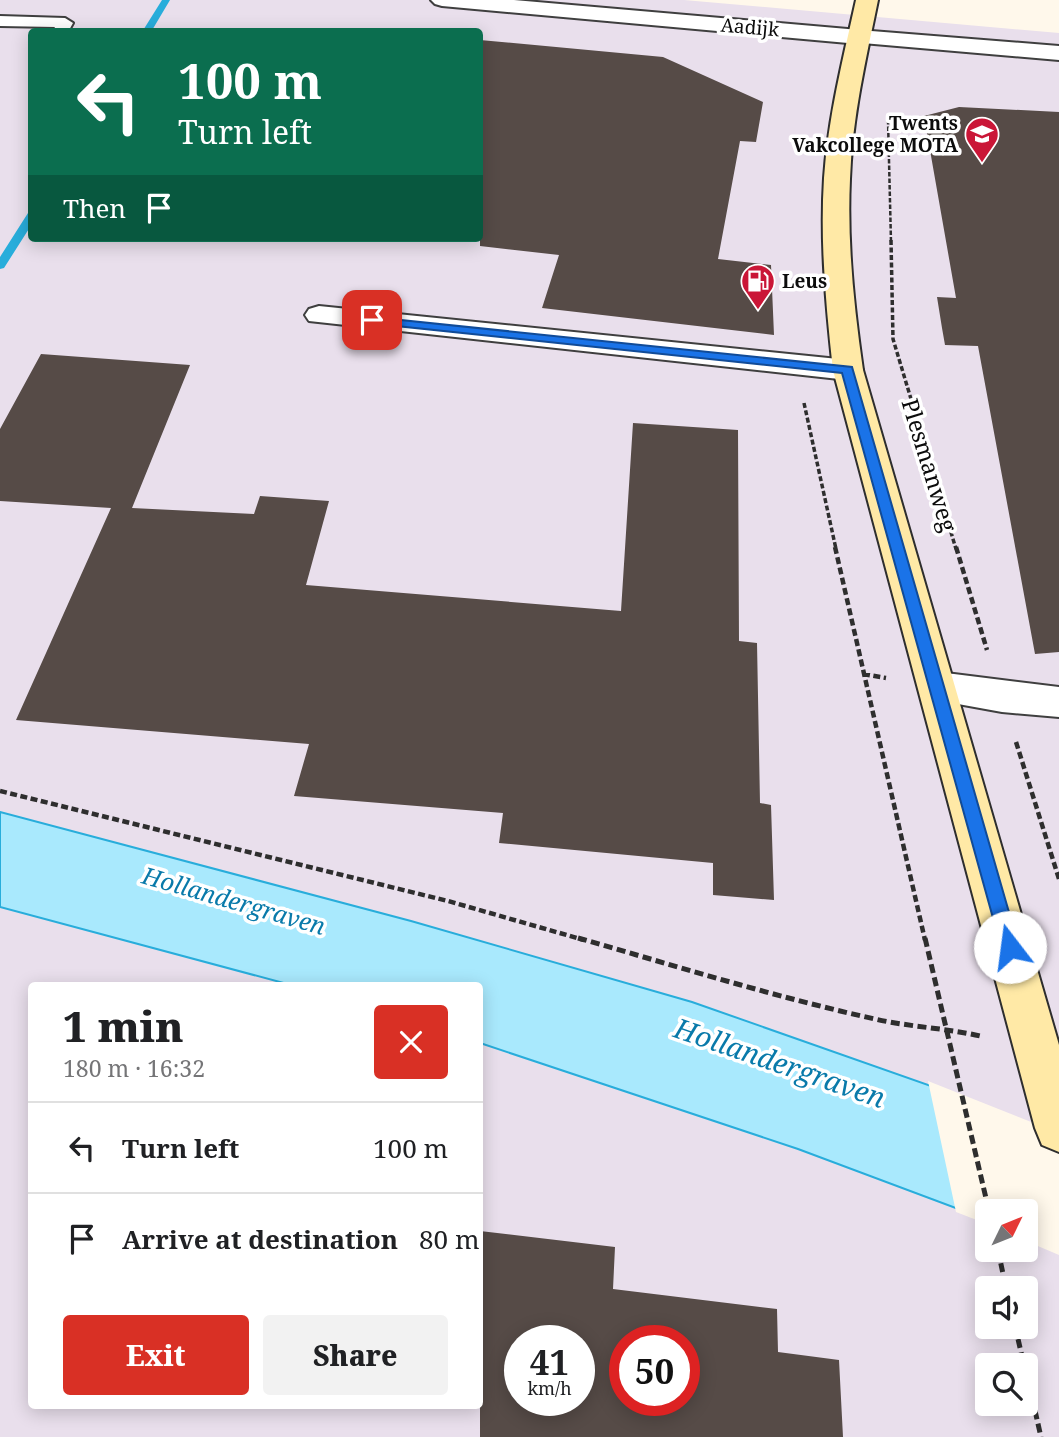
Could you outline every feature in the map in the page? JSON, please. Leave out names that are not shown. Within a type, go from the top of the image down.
[{"type":"main road","points":[[867,0],[841,139],[836,204],[841,310],[848,370],[1057,1120]]},
{"type":"street","name":"Aadijk","points":[[442,0],[1059,53]]},
{"type":"street","points":[[319,314],[848,370]]},
{"type":"street","points":[[938,687],[1059,702]]},
{"type":"lane","points":[[0,22],[65,23],[62,28]]},
{"type":"path","name":"Plesmanweg","points":[[888,114],[893,339],[1059,879]]},
{"type":"path","points":[[0,791],[448,901],[814,1006],[879,1020],[945,1028],[1038,1051]]},
{"type":"path","points":[[955,1068],[986,1199]]},
{"type":"path","points":[[1036,1416],[1041,1437]]},
{"type":"shaded area","points":[[0,0],[684,0],[1059,33],[1059,1437],[0,1437]]},
{"type":"water","name":"Hollandergraven","points":[[0,812],[411,921],[692,1002],[934,1087],[1017,1199],[975,1199],[975,1210],[961,1210],[798,1149],[483,1044],[483,982],[280,982],[0,907]]},
{"type":"pier","points":[[928,1081],[1059,1133],[1059,1255],[1038,1246],[1038,1199],[975,1199],[975,1219],[956,1212]]},
{"type":"building","points":[[483,40],[663,57],[763,102],[756,142],[740,141],[718,259],[771,265],[774,335],[542,308],[559,255],[480,246],[480,242],[483,242]]},
{"type":"building","points":[[959,107],[1059,112],[1059,652],[1035,654],[978,346],[945,345],[937,297],[956,298],[924,116]]},
{"type":"building","points":[[41,354],[190,365],[132,508],[254,514],[260,496],[329,501],[306,585],[621,611],[633,423],[738,430],[739,641],[757,643],[760,803],[771,805],[774,900],[713,895],[713,863],[499,843],[503,813],[294,796],[309,744],[16,720],[111,508],[0,501],[0,429]]},
{"type":"building","points":[[483,1231],[615,1247],[613,1289],[777,1309],[778,1352],[839,1360],[843,1437],[480,1437],[480,1409],[483,1409]]},
{"type":"waterway","points":[[148,28],[166,0]]},
{"type":"waterway","points":[[0,266],[28,221]]},
{"type":"place","name":"Twents Vakcollege MOTA","points":[[982,164]]},
{"type":"place","name":"Leus","points":[[758,311]]},
{"type":"route","points":[[372,320],[848,370],[1010,947]]}]
